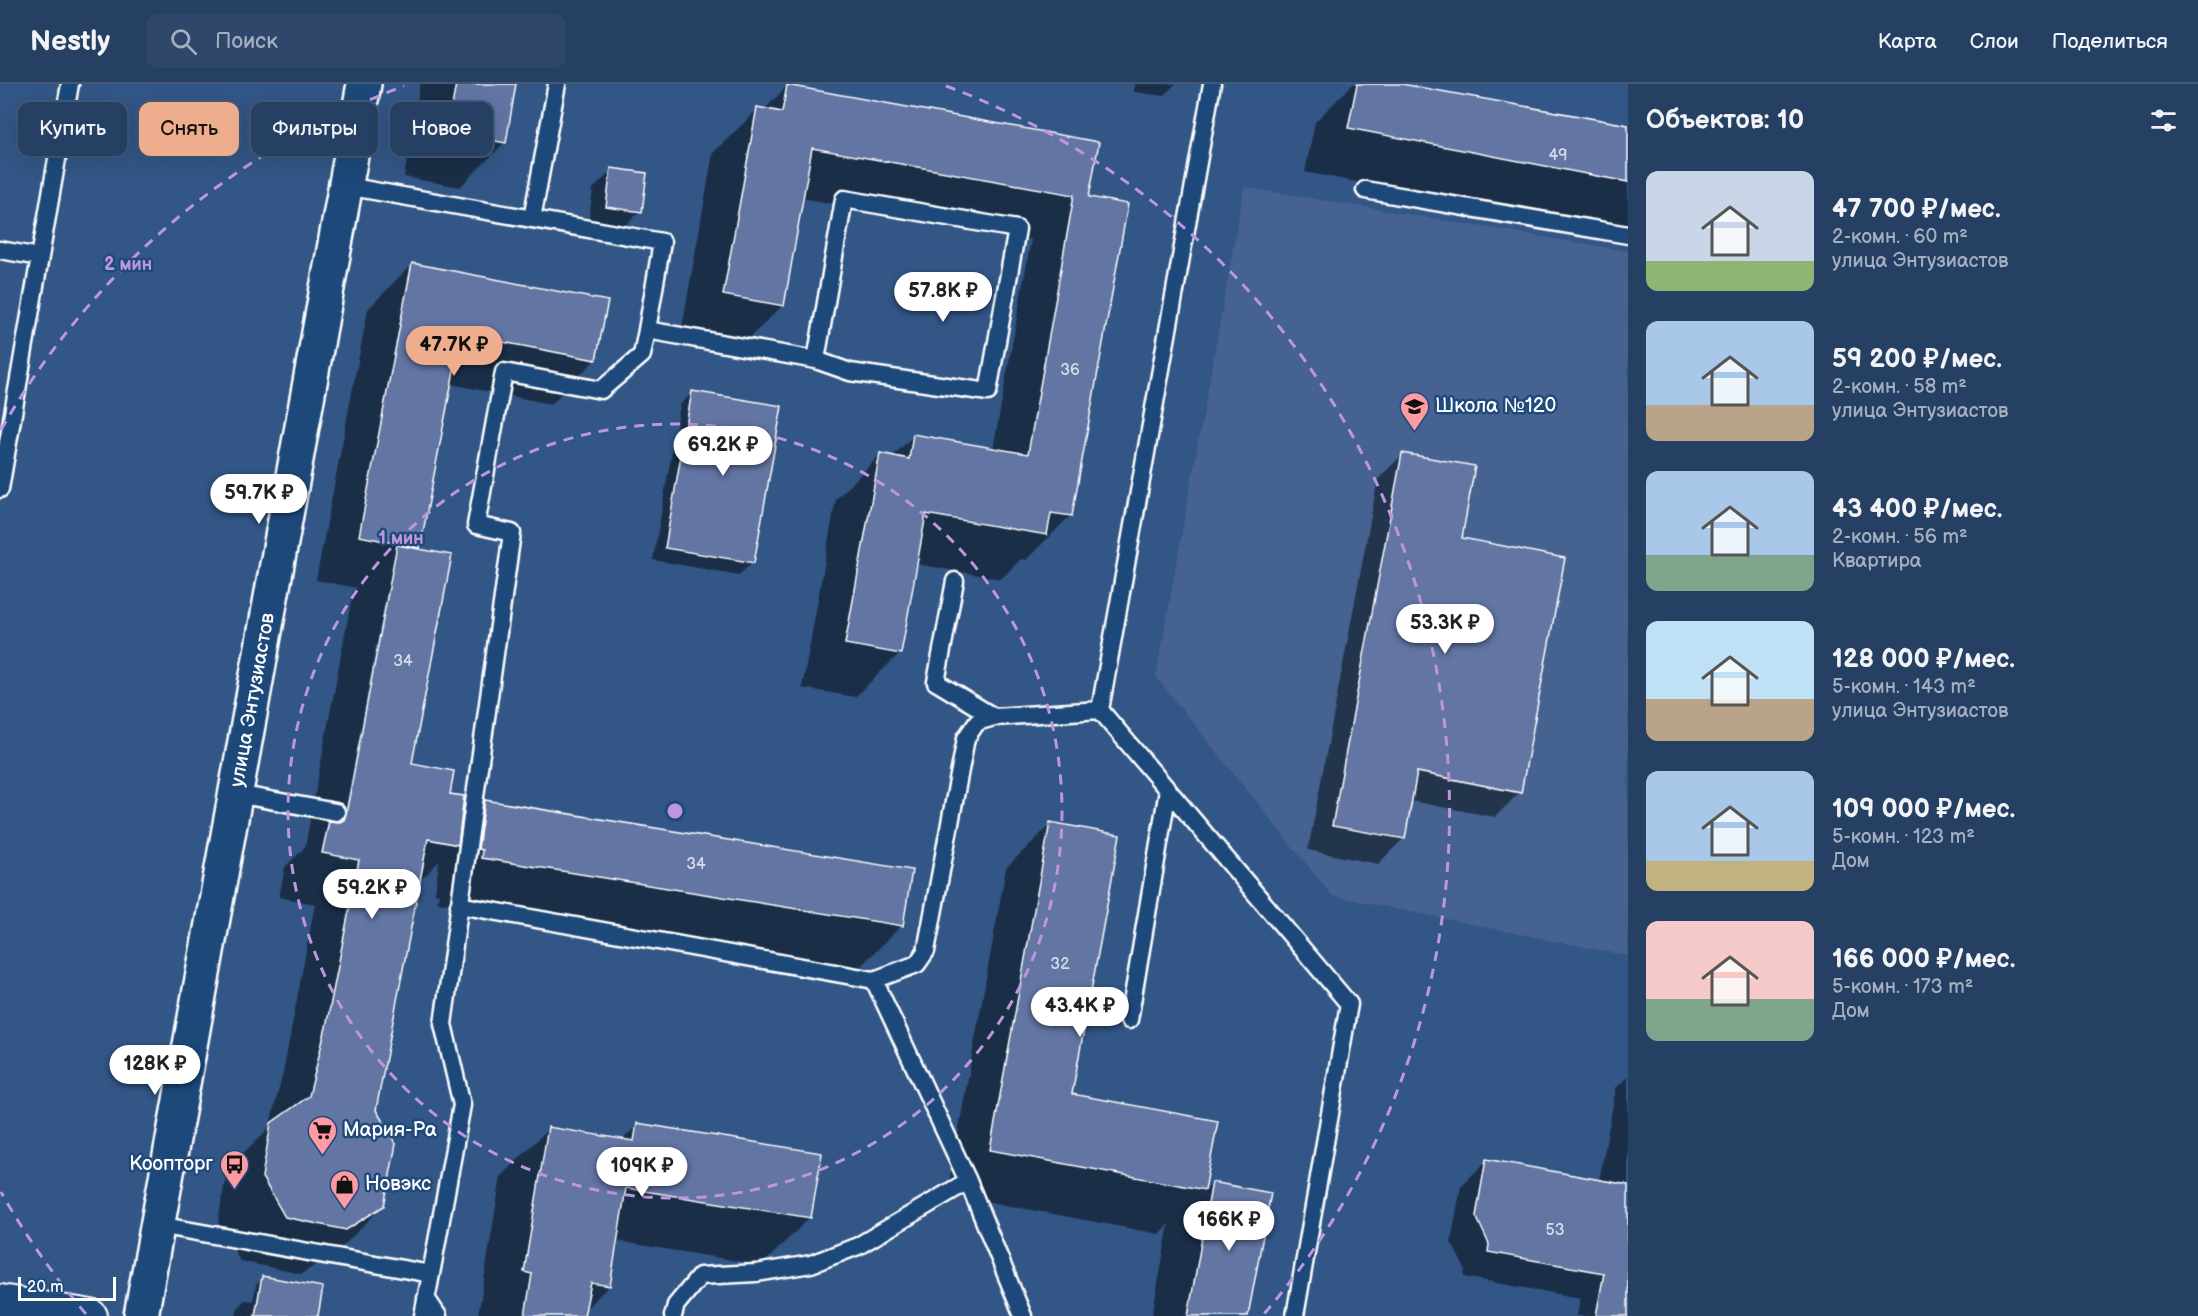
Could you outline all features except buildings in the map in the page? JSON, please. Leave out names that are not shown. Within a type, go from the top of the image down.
[{"type":"street","name":"улица Энтузиастов","points":[[141,1316],[364,84]]},
{"type":"street","points":[[0,1300],[91,1316]]},
{"type":"lane","points":[[0,489],[70,84]]},
{"type":"lane","points":[[532,219],[557,84]]},
{"type":"lane","points":[[1100,710],[1212,84]]},
{"type":"lane","points":[[345,186],[662,242],[642,355],[601,390],[504,372],[476,525],[512,533],[443,1023],[462,1105],[423,1316]]},
{"type":"lane","points":[[1365,190],[1628,235]]},
{"type":"lane","points":[[646,330],[816,360],[850,372],[988,392],[1017,229],[844,199],[816,360]]},
{"type":"lane","points":[[0,250],[40,257]]},
{"type":"lane","points":[[955,581],[936,682],[994,717]]},
{"type":"lane","points":[[459,905],[874,980],[917,964],[926,951],[966,738],[977,722],[994,717],[1100,710]]},
{"type":"lane","points":[[1100,710],[1349,1004],[1294,1316]]},
{"type":"lane","points":[[1129,1020],[1168,790]]},
{"type":"lane","points":[[236,794],[336,812]]},
{"type":"lane","points":[[874,980],[968,1181],[1023,1316]]},
{"type":"lane","points":[[673,1316],[676,1305],[700,1276],[756,1273],[811,1264],[858,1246],[968,1181]]},
{"type":"lane","points":[[158,1225],[431,1274]]},
{"type":"lane","points":[[426,1298],[438,1316]]},
{"type":"shaded area","name":"Школа №120","points":[[1244,187],[1628,251],[1628,956],[1332,896],[1156,677]]},
{"type":"place","name":"Школа №120","points":[[1414,432]]},
{"type":"place","name":"Мария-Ра","points":[[322,1156]]},
{"type":"place","name":"Коопторг","points":[[234,1190]]},
{"type":"place","name":"Новэкс","points":[[344,1210]]}]
